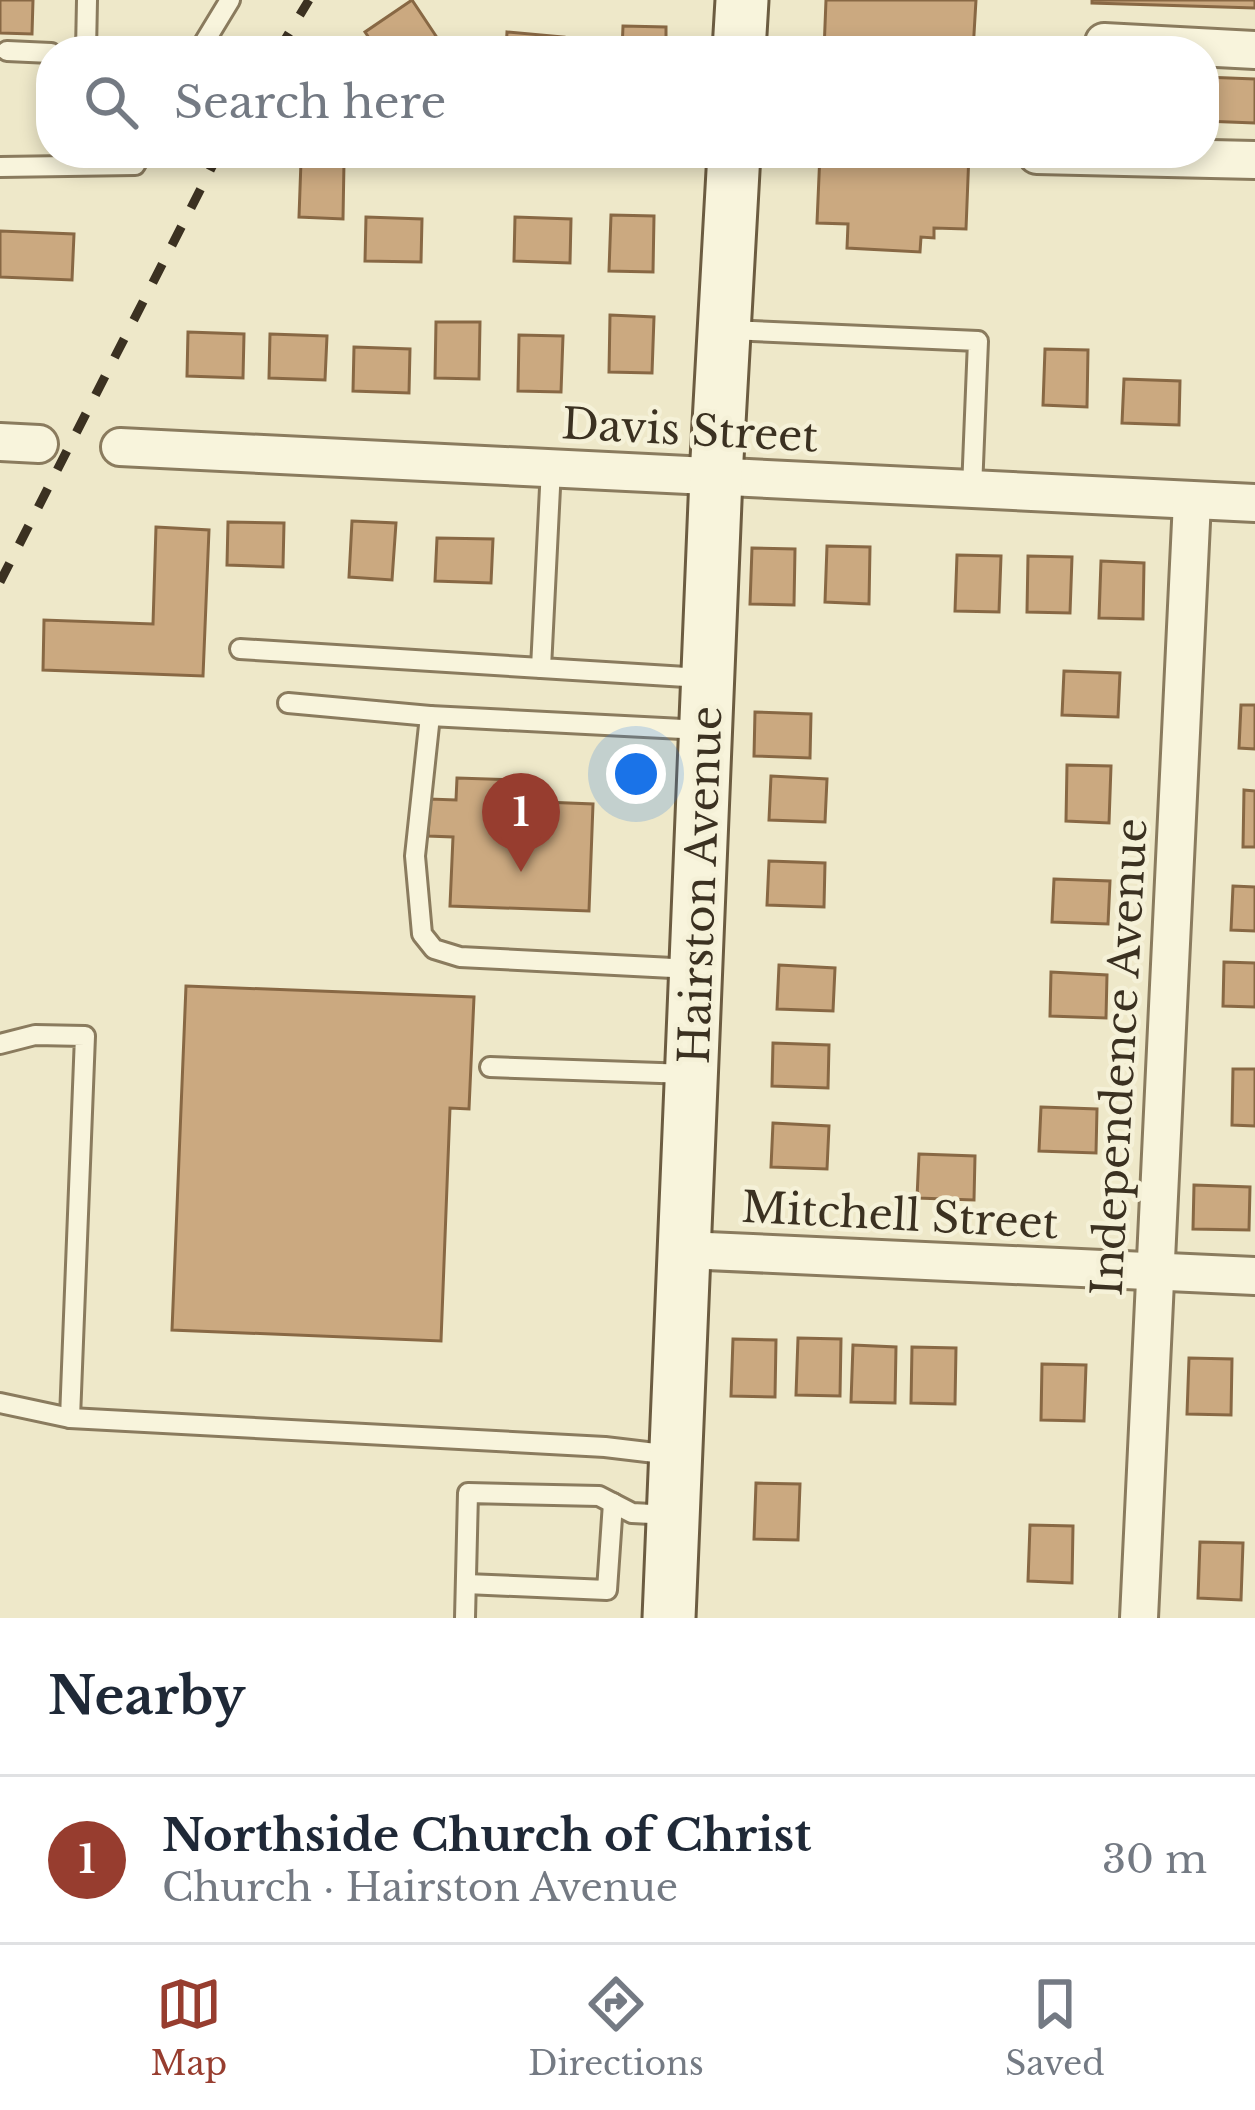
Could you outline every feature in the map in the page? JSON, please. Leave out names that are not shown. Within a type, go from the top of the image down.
[{"type":"street","points":[[740,36],[742,0]]},
{"type":"street","points":[[1219,48],[1255,50]]},
{"type":"street","points":[[1219,159],[1255,160]]},
{"type":"street","name":"Hairston Avenue","points":[[669,1618],[733,168]]},
{"type":"street","points":[[0,442],[39,444]]},
{"type":"street","name":"Davis Street","points":[[120,447],[1255,503]]},
{"type":"street","name":"Independence Avenue","points":[[1139,1618],[1192,500]]},
{"type":"street","name":"Mitchell Street","points":[[685,1250],[1255,1276]]},
{"type":"lane","points":[[86,36],[87,0]]},
{"type":"lane","points":[[209,36],[230,0]]},
{"type":"lane","points":[[7,51],[36,52]]},
{"type":"lane","points":[[0,167],[36,166]]},
{"type":"lane","points":[[724,330],[978,341],[972,490]]},
{"type":"lane","points":[[541,668],[551,468]]},
{"type":"lane","points":[[240,649],[709,679]]},
{"type":"lane","points":[[288,703],[708,731]]},
{"type":"lane","points":[[430,716],[416,856],[422,934],[434,950],[460,957],[697,970]]},
{"type":"lane","points":[[0,1044],[35,1035],[85,1036],[70,1418]]},
{"type":"lane","points":[[490,1067],[692,1074]]},
{"type":"lane","points":[[0,1402],[70,1418],[605,1447],[676,1456]]},
{"type":"lane","points":[[465,1618],[468,1493],[599,1496],[632,1513],[674,1515]]},
{"type":"lane","points":[[466,1584],[607,1590],[613,1503]]},
{"type":"building","points":[[0,0],[33,0],[32,34],[0,33]]},
{"type":"building","points":[[412,0],[436,36],[368,36],[365,32]]},
{"type":"building","points":[[826,0],[976,0],[974,36],[825,36]]},
{"type":"building","points":[[1255,0],[1255,8],[1092,3]]},
{"type":"building","points":[[623,26],[666,27],[666,36],[623,36]]},
{"type":"building","points":[[507,32],[553,36],[507,36]]},
{"type":"building","points":[[1219,78],[1255,79],[1255,123],[1219,122]]},
{"type":"building","points":[[301,168],[344,168],[343,219],[299,217]]},
{"type":"building","points":[[819,168],[968,168],[966,229],[934,228],[934,238],[921,237],[920,252],[847,248],[848,224],[817,223]]},
{"type":"building","points":[[611,215],[654,216],[653,272],[609,271]]},
{"type":"building","points":[[366,217],[422,219],[421,262],[365,261]]},
{"type":"building","points":[[515,217],[571,219],[570,263],[514,261]]},
{"type":"building","points":[[0,231],[74,234],[72,280],[0,277]]},
{"type":"building","points":[[610,315],[654,317],[652,373],[609,372]]},
{"type":"building","points":[[436,322],[480,322],[479,379],[435,378]]},
{"type":"building","points":[[188,332],[244,334],[243,378],[187,376]]},
{"type":"building","points":[[270,334],[327,336],[325,380],[269,378]]},
{"type":"building","points":[[519,335],[563,336],[561,392],[518,391]]},
{"type":"building","points":[[354,347],[410,349],[409,393],[353,391]]},
{"type":"building","points":[[1045,349],[1088,350],[1087,407],[1043,405]]},
{"type":"building","points":[[1124,379],[1180,381],[1179,425],[1122,423]]},
{"type":"building","points":[[352,521],[396,523],[392,580],[349,577]]},
{"type":"building","points":[[228,522],[284,523],[283,567],[227,565]]},
{"type":"building","points":[[156,527],[209,530],[203,676],[43,670],[44,620],[153,624]]},
{"type":"building","points":[[437,538],[493,539],[491,583],[435,581]]},
{"type":"building","points":[[827,546],[870,547],[869,604],[825,602]]},
{"type":"building","points":[[752,548],[795,549],[794,605],[750,604]]},
{"type":"building","points":[[957,555],[1001,556],[999,612],[955,611]]},
{"type":"building","points":[[1028,556],[1072,557],[1070,613],[1027,612]]},
{"type":"building","points":[[1101,561],[1144,563],[1143,619],[1099,618]]},
{"type":"building","points":[[1064,671],[1120,673],[1118,717],[1062,715]]},
{"type":"building","points":[[1241,705],[1255,705],[1255,749],[1239,748]]},
{"type":"building","points":[[755,712],[811,714],[810,758],[754,756]]},
{"type":"building","points":[[1067,765],[1111,766],[1109,823],[1066,821]]},
{"type":"building","points":[[771,776],[827,779],[825,822],[769,820]]},
{"type":"building","points":[[457,778],[520,780],[519,801],[593,804],[589,911],[450,906],[453,837],[428,836],[430,799],[456,800]]},
{"type":"building","points":[[1244,790],[1255,791],[1255,847],[1243,847]]},
{"type":"building","points":[[769,861],[825,863],[824,907],[767,905]]},
{"type":"building","points":[[1054,879],[1110,881],[1108,924],[1052,922]]},
{"type":"building","points":[[1233,886],[1255,887],[1255,931],[1231,930]]},
{"type":"building","points":[[1224,962],[1255,963],[1255,1007],[1223,1006]]},
{"type":"building","points":[[779,965],[835,968],[833,1011],[777,1009]]},
{"type":"building","points":[[1051,972],[1107,975],[1106,1018],[1050,1016]]},
{"type":"building","points":[[186,986],[474,997],[469,1109],[450,1108],[441,1341],[172,1330]]},
{"type":"building","points":[[773,1043],[829,1045],[828,1088],[772,1086]]},
{"type":"building","points":[[1233,1069],[1255,1069],[1255,1126],[1232,1125]]},
{"type":"building","points":[[1041,1107],[1097,1109],[1096,1153],[1039,1151]]},
{"type":"building","points":[[773,1123],[829,1126],[827,1169],[771,1167]]},
{"type":"building","points":[[919,1154],[975,1156],[974,1200],[917,1198]]},
{"type":"building","points":[[1194,1185],[1250,1187],[1249,1230],[1193,1229]]},
{"type":"building","points":[[798,1338],[841,1339],[840,1396],[796,1395]]},
{"type":"building","points":[[733,1339],[776,1340],[775,1397],[731,1396]]},
{"type":"building","points":[[853,1345],[896,1347],[895,1403],[851,1402]]},
{"type":"building","points":[[912,1347],[956,1348],[955,1404],[911,1403]]},
{"type":"building","points":[[1189,1358],[1232,1359],[1231,1415],[1187,1414]]},
{"type":"building","points":[[1042,1364],[1086,1365],[1084,1421],[1041,1420]]},
{"type":"building","points":[[756,1483],[800,1484],[798,1540],[754,1539]]},
{"type":"building","points":[[1030,1525],[1073,1526],[1072,1583],[1028,1581]]},
{"type":"building","points":[[1200,1542],[1243,1543],[1241,1600],[1198,1598]]},
{"type":"railway","points":[[287,36],[309,0]]},
{"type":"railway","points":[[0,582],[211,168]]},
{"type":"place","name":"Northside Church of Christ","points":[[521,872]]}]
